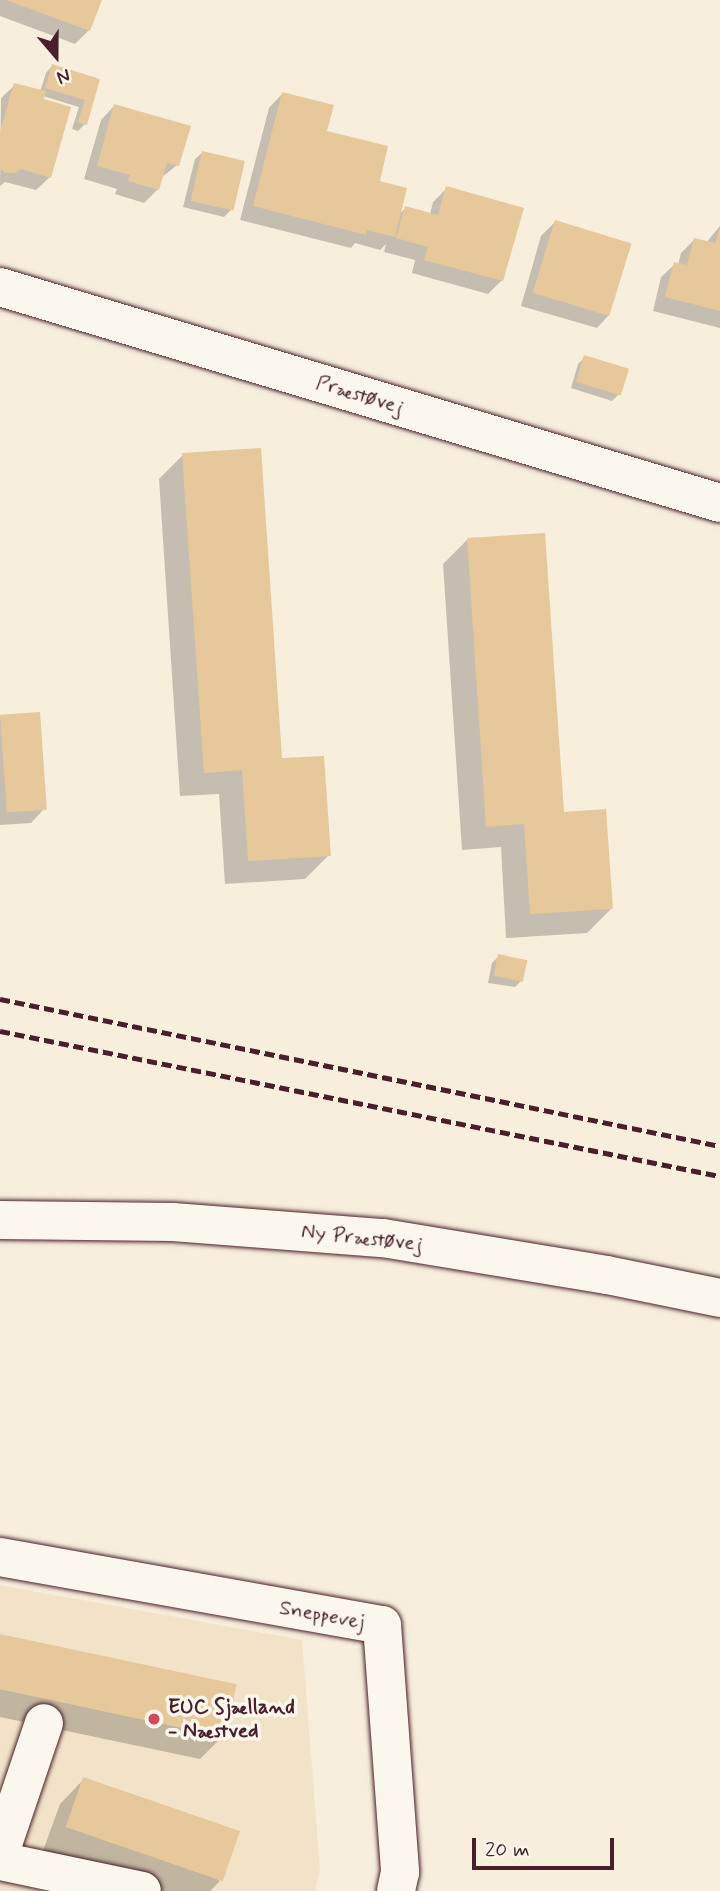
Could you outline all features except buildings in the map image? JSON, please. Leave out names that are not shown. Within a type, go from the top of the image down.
[{"type":"street","name":"Præstøvej","points":[[0,287],[720,503]]},
{"type":"street","name":"Ny Præstøvej","points":[[0,1220],[173,1222],[383,1238],[607,1275],[720,1298]]},
{"type":"street","name":"Sneppevej","points":[[0,1557],[382,1626],[400,1872],[396,1891]]},
{"type":"street","points":[[0,1853],[44,1723]]},
{"type":"street","points":[[0,1861],[142,1891]]},
{"type":"shaded area","name":"EUC Sjælland - Næstved","points":[[0,1585],[302,1640],[320,1869],[315,1891],[0,1891]]},
{"type":"railway","points":[[0,999],[720,1146]]},
{"type":"railway","points":[[0,1031],[720,1176]]},
{"type":"place","name":"EUC Sjælland - Næstved","points":[[154,1719]]}]
